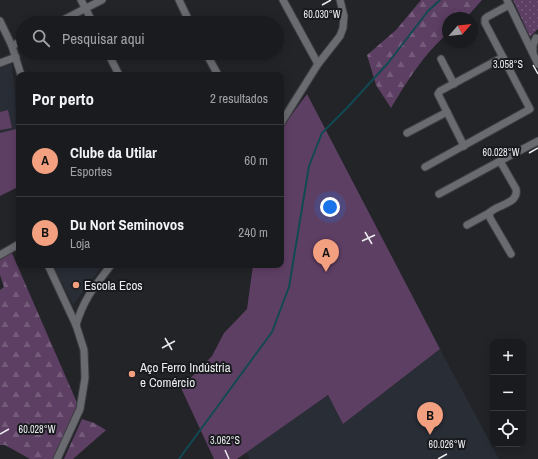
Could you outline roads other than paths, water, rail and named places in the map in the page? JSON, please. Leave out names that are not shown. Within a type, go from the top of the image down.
[{"type":"street","points":[[81,0],[90,16]]},
{"type":"street","points":[[71,16],[102,0]]},
{"type":"street","points":[[179,0],[187,16]]},
{"type":"street","points":[[283,0],[318,64]]},
{"type":"street","points":[[284,118],[318,64],[340,36],[343,28],[344,16],[340,0]]},
{"type":"street","points":[[425,168],[530,109],[485,23],[485,19],[508,2],[536,60]]},
{"type":"street","points":[[0,21],[16,56],[0,63]]},
{"type":"street","points":[[526,39],[531,41],[537,37]]},
{"type":"street","points":[[536,60],[533,47],[537,37]]},
{"type":"street","points":[[12,46],[16,44]]},
{"type":"street","points":[[464,146],[438,94],[503,57]]},
{"type":"street","points":[[441,59],[454,84]]},
{"type":"street","points":[[17,60],[21,72]]},
{"type":"street","points":[[112,60],[118,72]]},
{"type":"street","points":[[210,60],[216,72]]},
{"type":"street","points":[[407,133],[447,112]]},
{"type":"street","points":[[439,194],[538,141]]},
{"type":"street","points":[[467,225],[515,198],[516,189],[500,161]]},
{"type":"street","points":[[489,213],[490,218],[511,254]]},
{"type":"street","points":[[0,255],[16,246]]},
{"type":"street","points":[[49,268],[76,325],[84,350],[85,378],[80,410],[57,459]]},
{"type":"street","points":[[76,325],[87,296],[109,268]]},
{"type":"waterway","points":[[179,459],[272,332],[289,287],[309,166],[322,133],[388,63],[428,11],[440,0]]},
{"type":"place","name":"Clube da Utilar","points":[[326,272]]},
{"type":"place","name":"Escola Ecos","points":[[76,285]]},
{"type":"place","name":"Aço Ferro Indústria e Comércio","points":[[132,374]]},
{"type":"place","name":"Du Nort Seminovos","points":[[430,435]]}]
